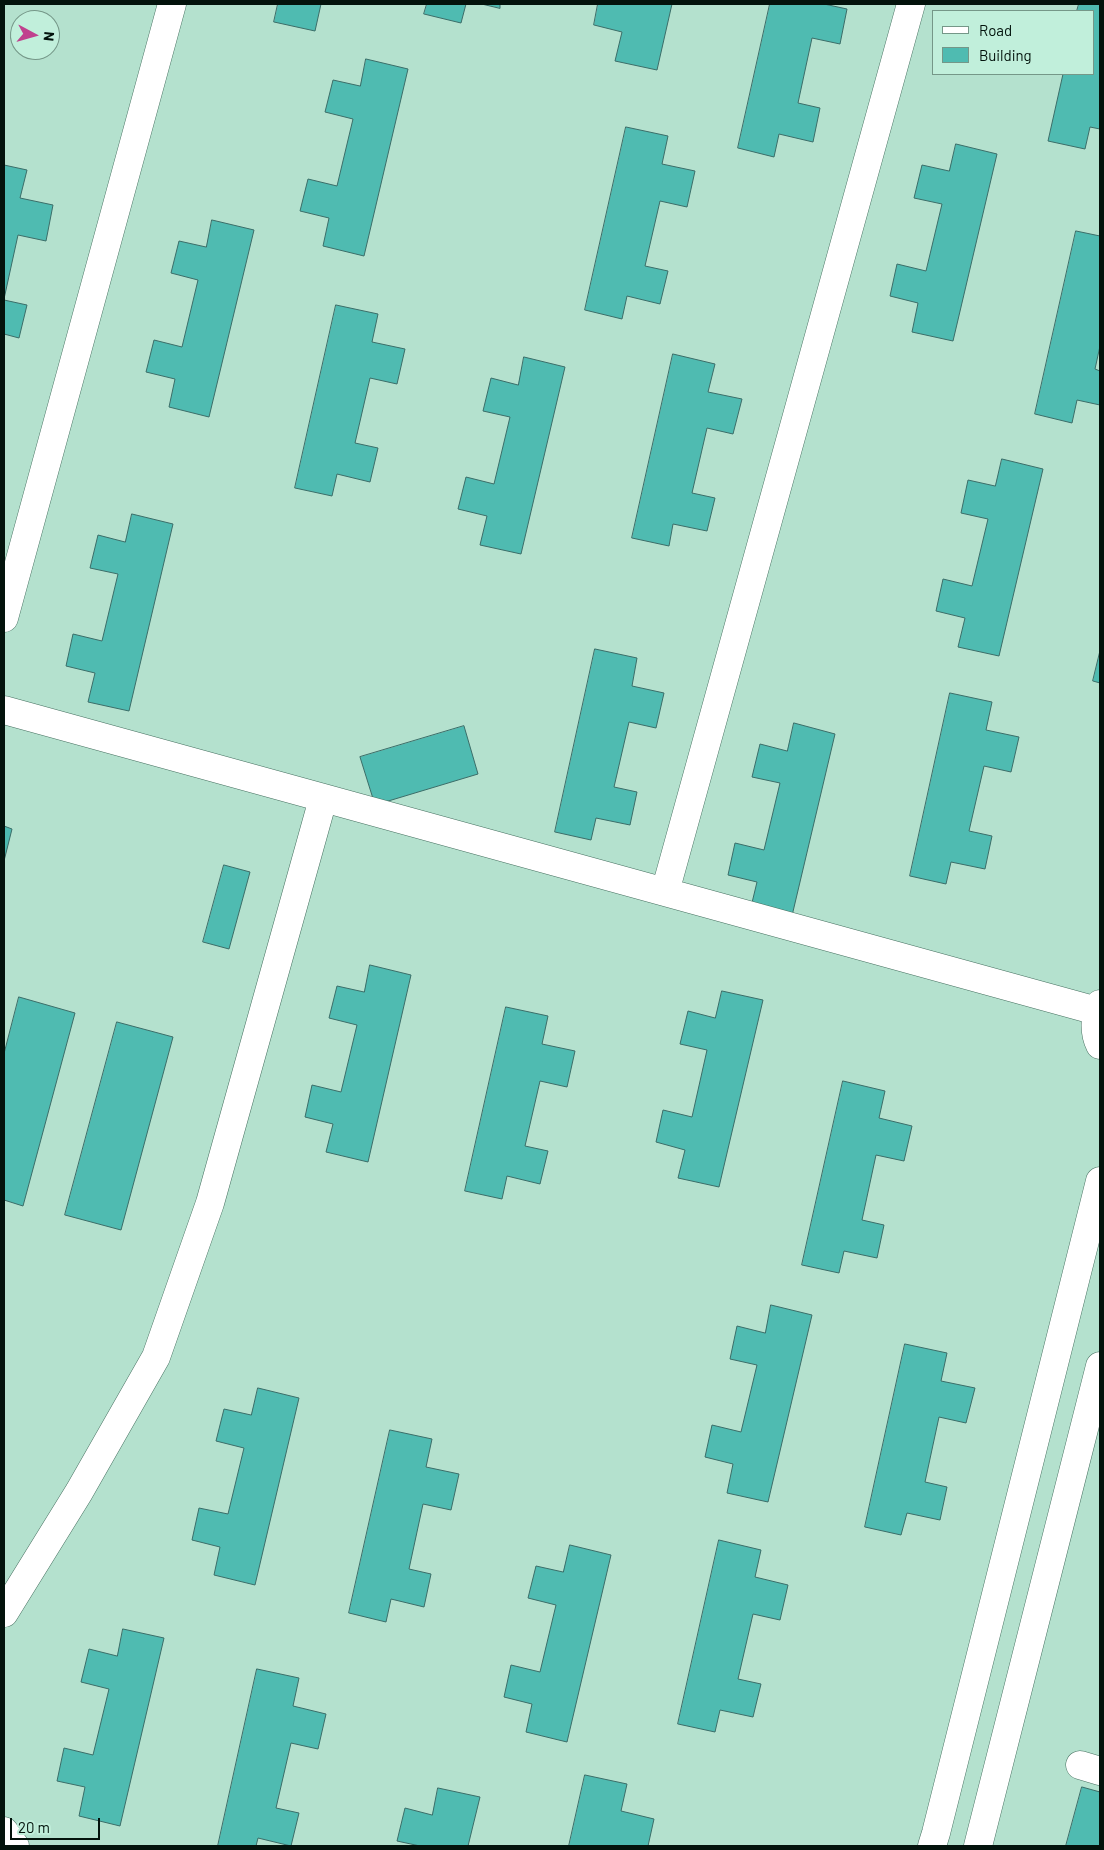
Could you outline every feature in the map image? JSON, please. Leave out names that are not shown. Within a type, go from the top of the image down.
[{"type":"street","points":[[4,618],[172,4]]},
{"type":"street","points":[[665,892],[911,4]]},
{"type":"street","points":[[4,710],[665,892],[1099,1007],[1096,1026],[1100,1046]]},
{"type":"street","points":[[4,1612],[80,1492],[156,1357],[210,1203],[323,798]]},
{"type":"street","points":[[932,1846],[1100,1181]]},
{"type":"street","points":[[978,1846],[1100,1366]]},
{"type":"street","points":[[4,1831],[15,1846]]},
{"type":"building","points":[[278,4],[321,4],[315,31],[274,22]]},
{"type":"building","points":[[427,4],[466,4],[461,23],[424,14]]},
{"type":"building","points":[[482,4],[500,4],[500,8]]},
{"type":"building","points":[[598,4],[672,4],[657,70],[615,61],[622,32],[594,25]]},
{"type":"building","points":[[770,4],[824,4],[847,9],[840,44],[812,38],[798,103],[820,108],[813,142],[779,134],[774,157],[738,148]]},
{"type":"building","points":[[1079,4],[1100,4],[1100,129],[1090,127],[1085,149],[1048,141],[1063,75],[1094,75],[1094,10],[1077,10]]},
{"type":"building","points":[[366,59],[408,69],[364,256],[323,246],[329,218],[300,211],[308,179],[337,186],[353,119],[325,112],[333,80],[360,86]]},
{"type":"building","points":[[626,127],[668,136],[662,164],[695,171],[687,207],[660,201],[645,266],[668,271],[660,304],[627,296],[622,319],[585,310]]},
{"type":"building","points":[[956,144],[997,154],[953,341],[912,332],[918,303],[890,296],[897,264],[926,271],[942,204],[914,198],[922,165],[949,171]]},
{"type":"building","points":[[4,165],[27,170],[20,198],[53,205],[46,241],[18,235],[4,299]]},
{"type":"building","points":[[212,220],[254,230],[209,417],[169,407],[175,379],[146,372],[154,340],[182,347],[198,280],[171,273],[179,241],[206,247]]},
{"type":"building","points":[[1076,231],[1100,236],[1100,346],[1095,369],[1100,371],[1100,405],[1077,400],[1072,423],[1035,414]]},
{"type":"building","points":[[4,300],[27,305],[19,338],[4,334]]},
{"type":"building","points":[[336,305],[378,314],[372,342],[405,349],[397,384],[370,378],[355,443],[378,448],[370,482],[337,474],[332,496],[295,488]]},
{"type":"building","points":[[673,354],[715,364],[708,392],[742,399],[733,434],[707,428],[692,493],[715,498],[707,531],[673,524],[669,546],[632,538]]},
{"type":"building","points":[[524,357],[565,367],[521,554],[480,545],[487,516],[458,509],[466,477],[494,484],[510,417],[483,411],[491,378],[518,385]]},
{"type":"building","points":[[1002,459],[1043,469],[999,656],[958,647],[965,618],[936,611],[943,579],[972,586],[988,519],[961,513],[968,480],[995,486]]},
{"type":"building","points":[[132,514],[173,524],[129,711],[88,702],[95,673],[66,666],[73,634],[102,641],[118,574],[90,568],[98,535],[125,542]]},
{"type":"building","points":[[595,649],[637,658],[632,686],[664,693],[656,728],[629,722],[614,787],[637,792],[630,825],[596,818],[591,840],[555,832]]},
{"type":"building","points":[[1100,651],[1100,683],[1093,681]]},
{"type":"building","points":[[950,693],[992,702],[986,730],[1019,737],[1011,772],[984,766],[969,831],[992,836],[985,869],[951,862],[946,884],[910,876]]},
{"type":"building","points":[[794,723],[835,734],[791,920],[750,911],[757,882],[728,875],[735,843],[764,850],[780,783],[752,777],[760,744],[787,751]]},
{"type":"building","points":[[464,726],[478,774],[375,805],[360,757]]},
{"type":"building","points":[[4,826],[12,829],[4,861]]},
{"type":"building","points":[[224,865],[250,872],[229,949],[203,942]]},
{"type":"building","points":[[370,965],[411,975],[368,1162],[326,1152],[333,1124],[305,1117],[312,1085],[341,1092],[357,1025],[329,1018],[337,986],[364,992]]},
{"type":"building","points":[[722,991],[763,1000],[719,1187],[678,1178],[685,1150],[656,1142],[663,1110],[692,1117],[707,1050],[680,1044],[688,1011],[715,1018]]},
{"type":"building","points":[[19,997],[75,1013],[23,1206],[4,1200],[4,1054]]},
{"type":"building","points":[[506,1007],[548,1016],[542,1044],[575,1051],[567,1087],[540,1081],[525,1146],[548,1151],[540,1184],[507,1176],[502,1199],[465,1191]]},
{"type":"building","points":[[117,1022],[173,1037],[121,1230],[65,1215]]},
{"type":"building","points":[[843,1081],[885,1091],[879,1118],[912,1126],[904,1161],[876,1155],[862,1220],[884,1225],[877,1258],[844,1251],[839,1273],[802,1265]]},
{"type":"building","points":[[771,1305],[812,1315],[768,1502],[727,1493],[733,1464],[705,1457],[712,1425],[741,1432],[757,1365],[730,1359],[737,1326],[765,1333]]},
{"type":"building","points":[[905,1344],[947,1353],[941,1381],[975,1388],[966,1423],[939,1417],[925,1482],[947,1487],[940,1520],[907,1513],[901,1535],[865,1527]]},
{"type":"building","points":[[258,1388],[299,1398],[255,1585],[214,1575],[220,1547],[192,1540],[199,1508],[228,1514],[244,1448],[216,1441],[224,1409],[251,1415]]},
{"type":"building","points":[[390,1430],[432,1439],[426,1467],[459,1474],[451,1510],[423,1504],[409,1569],[431,1574],[424,1607],[391,1599],[386,1622],[349,1613]]},
{"type":"building","points":[[719,1540],[761,1550],[755,1577],[788,1585],[780,1620],[753,1614],[738,1679],[761,1684],[753,1717],[720,1710],[715,1732],[678,1724]]},
{"type":"building","points":[[570,1545],[611,1555],[567,1742],[526,1732],[532,1704],[504,1697],[511,1665],[540,1672],[556,1605],[528,1598],[536,1566],[563,1572]]},
{"type":"building","points":[[123,1629],[164,1638],[120,1826],[79,1816],[85,1787],[57,1781],[64,1748],[93,1755],[109,1689],[81,1682],[89,1649],[117,1656]]},
{"type":"building","points":[[257,1669],[299,1678],[293,1706],[326,1714],[318,1749],[291,1743],[276,1808],[299,1813],[291,1846],[258,1838],[256,1846],[218,1846]]},
{"type":"building","points":[[585,1775],[627,1784],[621,1811],[654,1819],[648,1846],[569,1846]]},
{"type":"building","points":[[1082,1787],[1100,1792],[1100,1846],[1066,1846]]},
{"type":"building","points":[[438,1788],[480,1797],[468,1846],[420,1846],[397,1841],[405,1808],[432,1815]]}]
